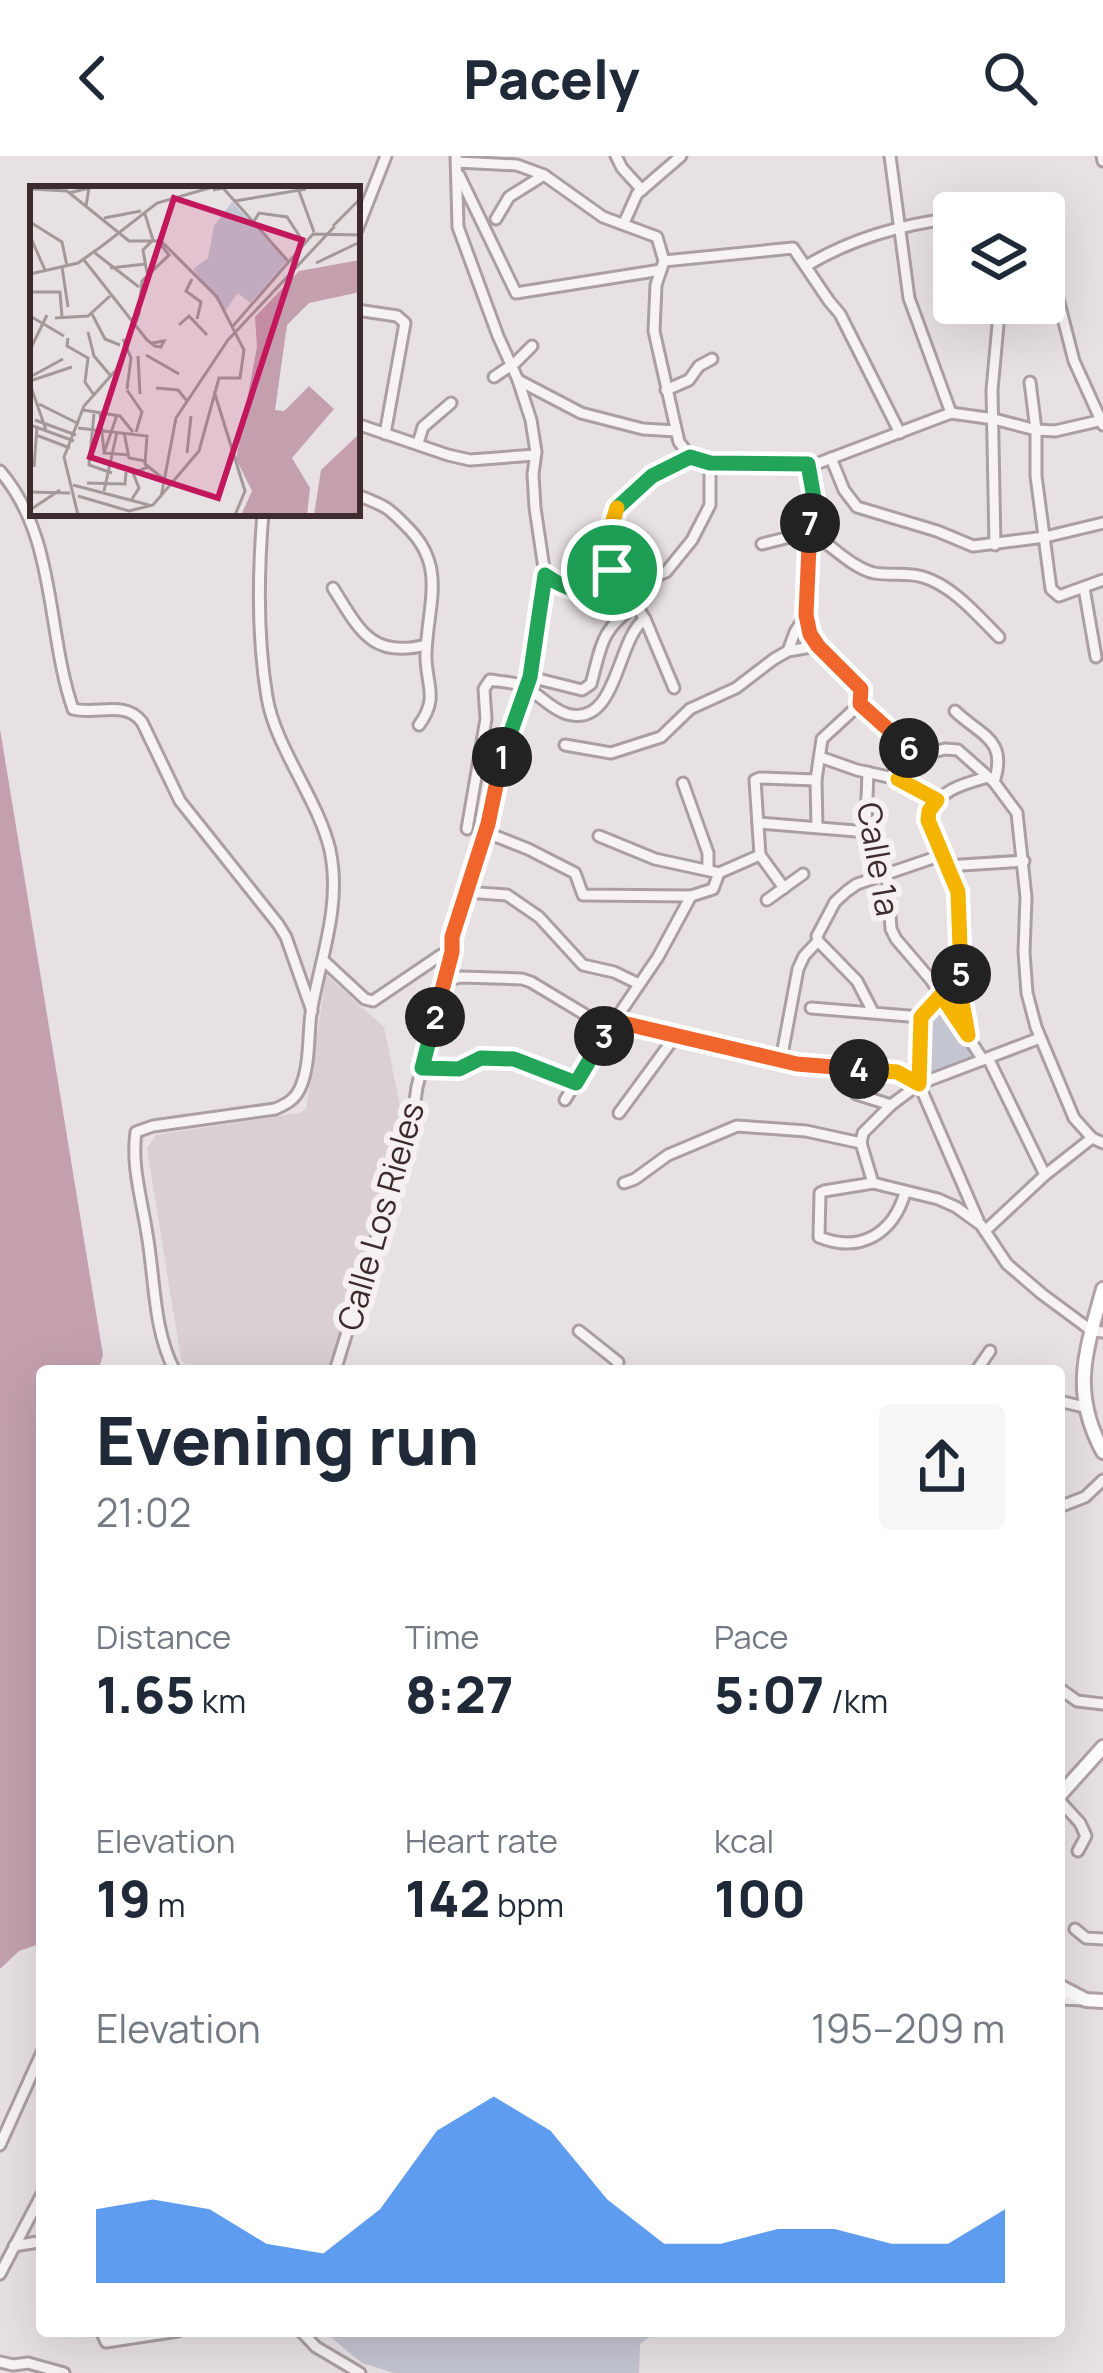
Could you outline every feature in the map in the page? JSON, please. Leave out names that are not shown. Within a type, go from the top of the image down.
[{"type":"main road","points":[[1103,1288],[1082,1388],[1084,1408],[1103,1452]]},
{"type":"main road","points":[[1065,1791],[1103,1747]]},
{"type":"main road","points":[[1065,1989],[1086,2000],[1103,2001]]},
{"type":"street","points":[[360,222],[386,156]]},
{"type":"street","points":[[616,156],[642,190]]},
{"type":"street","points":[[624,224],[637,194],[681,156]]},
{"type":"street","points":[[890,156],[909,298],[951,413]]},
{"type":"street","points":[[901,433],[840,314],[791,248],[662,266],[516,293],[456,163],[517,165],[544,175],[603,218],[657,237],[662,266],[656,285],[655,331],[666,390],[680,442],[690,457],[710,463],[808,464],[831,458],[901,433],[951,413],[1036,430],[1103,422],[1074,361],[1065,324]]},
{"type":"street","name":"Calle Los Rieles","points":[[337,1365],[412,1122],[452,937],[485,832],[501,759],[528,682],[545,575],[531,420],[458,227],[456,163]]},
{"type":"street","points":[[496,218],[509,197],[544,175]]},
{"type":"street","points":[[806,266],[833,249],[933,223]]},
{"type":"street","points":[[360,310],[397,316],[405,323],[385,434]]},
{"type":"street","points":[[994,545],[993,359],[997,324]]},
{"type":"street","points":[[494,377],[532,346]]},
{"type":"street","points":[[666,390],[689,380],[712,359]]},
{"type":"street","points":[[518,380],[581,413],[643,429],[676,430]]},
{"type":"street","points":[[1030,382],[1051,589],[1059,596],[1103,580]]},
{"type":"street","points":[[418,443],[423,427],[451,403]]},
{"type":"street","points":[[360,426],[470,460],[535,455]]},
{"type":"street","points":[[515,457],[533,482]]},
{"type":"street","points":[[545,575],[578,592],[593,590],[606,581],[612,570],[610,530],[616,510],[652,476],[690,457]]},
{"type":"street","points":[[831,458],[844,490],[857,506],[967,544],[994,545],[1103,523]]},
{"type":"street","points":[[612,570],[650,579],[665,572],[692,540],[710,505],[710,463]]},
{"type":"street","points":[[808,464],[814,498],[808,537],[806,615],[810,634],[861,689],[860,704],[822,739],[817,827]]},
{"type":"street","points":[[0,471],[35,530],[73,709],[123,709],[134,712],[142,722],[180,801],[286,937],[312,1011]]},
{"type":"street","points":[[360,496],[386,505],[425,546],[432,568],[425,660],[432,687],[428,712],[419,724]]},
{"type":"street","points":[[172,1365],[160,1325],[134,1162],[136,1132],[274,1109],[288,1104],[300,1091],[334,899],[330,849],[267,697],[260,602],[263,516]]},
{"type":"street","points":[[762,544],[808,537],[874,572],[928,578],[964,602],[998,637]]},
{"type":"street","points":[[333,588],[368,639],[403,651],[426,645]]},
{"type":"street","points":[[1084,588],[1096,657]]},
{"type":"street","points":[[467,829],[486,719],[484,689],[490,680],[587,689],[604,634],[636,605],[674,688]]},
{"type":"street","points":[[788,651],[806,615]]},
{"type":"street","points":[[528,682],[543,702],[566,714],[598,707],[614,686],[636,625],[645,619]]},
{"type":"street","points":[[565,745],[610,754],[661,737],[690,709],[736,688],[788,651],[818,646]]},
{"type":"street","points":[[860,704],[919,756]]},
{"type":"street","points":[[955,711],[988,736],[998,752],[998,768],[991,779],[950,790],[937,800],[928,820],[959,901],[962,1001],[968,1035]]},
{"type":"street","points":[[898,779],[919,756],[951,748],[991,779],[1017,813],[1024,861],[1028,993],[1040,1038],[1074,1118],[1097,1140],[1045,1175],[983,1228]]},
{"type":"street","points":[[820,757],[898,779],[937,800]]},
{"type":"street","name":"Calle 1a","points":[[868,772],[866,822],[887,874],[891,929],[985,1059],[1045,1175]]},
{"type":"street","points":[[784,888],[760,855],[755,780],[817,780]]},
{"type":"street","points":[[485,832],[575,873],[583,896],[692,896],[713,890],[714,871],[682,783]]},
{"type":"street","points":[[758,824],[868,832]]},
{"type":"street","points":[[599,836],[655,859],[714,871],[760,855]]},
{"type":"street","points":[[873,1012],[857,981],[818,941],[836,902],[847,890],[887,874],[944,861],[1024,861]]},
{"type":"street","points":[[767,900],[803,874]]},
{"type":"street","points":[[465,892],[508,896],[539,917],[584,965],[639,984]]},
{"type":"street","points":[[565,1100],[692,896]]},
{"type":"street","points":[[782,1060],[798,969],[818,941]]},
{"type":"street","points":[[323,960],[365,999],[374,1001],[452,952]]},
{"type":"street","points":[[445,981],[461,976],[514,976],[611,1025],[677,1034],[782,1060],[897,1072],[919,1084]]},
{"type":"street","points":[[941,995],[921,1017],[919,1084],[983,1228],[1007,1264],[1097,1332]]},
{"type":"street","points":[[812,1008],[921,1017]]},
{"type":"street","points":[[620,1113],[677,1034]]},
{"type":"street","points":[[873,1183],[861,1143],[863,1133],[891,1105],[919,1084],[1040,1038]]},
{"type":"street","points":[[422,1068],[459,1069],[481,1058],[514,1059],[576,1083]]},
{"type":"street","points":[[856,1094],[891,1105]]},
{"type":"street","points":[[624,1183],[668,1155],[737,1126],[806,1131],[861,1143]]},
{"type":"street","points":[[905,1192],[898,1214],[884,1229],[855,1243],[819,1238],[820,1193],[873,1183],[938,1198],[983,1228]]},
{"type":"street","points":[[579,1330],[618,1365]]},
{"type":"street","points":[[980,1365],[990,1351]]},
{"type":"street","points":[[1065,1403],[1084,1408]]},
{"type":"street","points":[[1065,1505],[1085,1497],[1103,1480]]},
{"type":"street","points":[[1065,1692],[1077,1701],[1103,1704]]},
{"type":"street","points":[[1065,1805],[1086,1836],[1078,1851]]},
{"type":"street","points":[[1075,1929],[1086,1938],[1103,1939]]},
{"type":"street","points":[[1065,1999],[1086,2000]]},
{"type":"street","points":[[0,2145],[36,2065]]},
{"type":"street","points":[[0,2274],[36,2205]]},
{"type":"street","points":[[14,2246],[36,2242]]},
{"type":"street","points":[[104,2337],[106,2342],[139,2337]]},
{"type":"street","points":[[306,2337],[316,2348],[360,2373]]},
{"type":"street","points":[[0,2362],[28,2362],[64,2373]]},
{"type":"shaded area","points":[[0,729],[103,1355],[100,1365],[36,1365],[36,1945],[19,1951],[0,1969]]},
{"type":"shaded area","points":[[326,975],[384,1027],[401,1112],[358,1298],[331,1365],[186,1365],[181,1360],[147,1148],[156,1135],[306,1109]]},
{"type":"shaded area","points":[[941,1003],[976,1058],[925,1079],[927,1021]]},
{"type":"shaded area","points":[[330,2337],[650,2337],[640,2344],[639,2373],[394,2373],[362,2363]]},
{"type":"route","points":[[690,457],[710,463],[808,464],[814,498],[808,531],[806,615],[810,634],[861,689],[860,704],[919,756],[898,779],[937,800],[928,820],[958,892],[962,1001],[968,1035],[941,995],[921,1017],[919,1084],[897,1072],[797,1064],[614,1021],[576,1083],[514,1059],[481,1058],[459,1069],[422,1068],[501,759],[530,677],[545,575],[578,592],[593,590],[612,570],[610,530],[616,510],[652,476],[690,457]]}]
